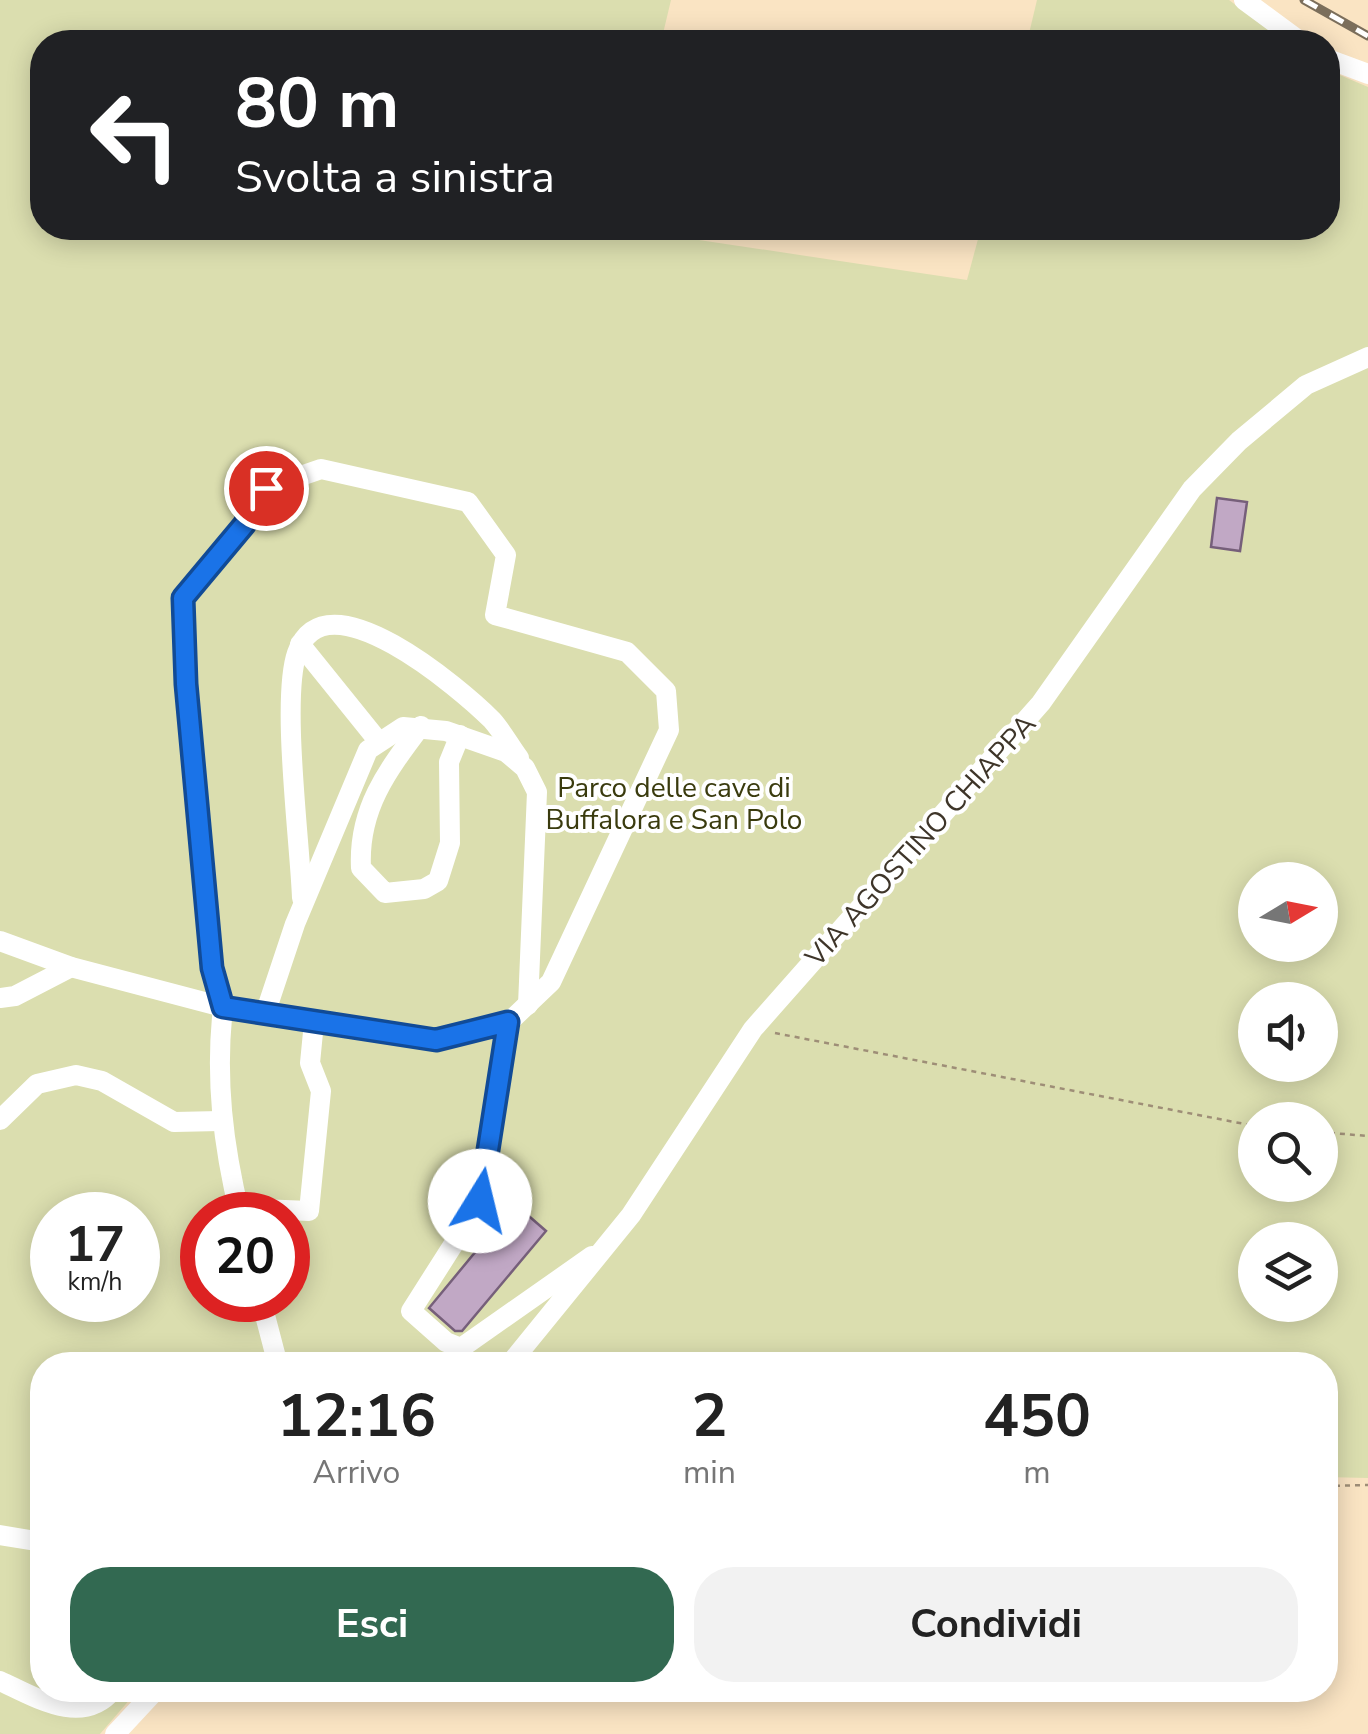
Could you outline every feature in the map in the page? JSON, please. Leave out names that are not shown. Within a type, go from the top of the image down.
[{"type":"street","points":[[1244,0],[1284,30]]},
{"type":"street","points":[[1340,64],[1368,74]]},
{"type":"street","name":"VIA AGOSTINO CHIAPPA","points":[[520,1352],[646,1194],[753,1029],[1041,703],[1192,489],[1240,440],[1306,385],[1368,356]]},
{"type":"street","points":[[0,942],[71,967],[223,1007],[314,1022],[436,1040],[508,1022],[552,982],[669,730],[666,691],[627,652],[496,615],[506,555],[468,502],[321,469],[266,488],[244,525],[183,598],[186,684],[212,968],[223,1007],[218,1050],[220,1121],[235,1192]]},
{"type":"street","points":[[303,904],[292,705],[300,644],[314,630],[333,624],[396,642],[492,721],[526,768],[536,792],[537,812],[528,1004]]},
{"type":"street","points":[[300,644],[379,742]]},
{"type":"street","points":[[421,726],[377,784],[362,827],[361,868],[386,893],[424,888],[438,881],[450,843],[449,762],[460,735]]},
{"type":"street","points":[[265,1014],[303,904],[368,750],[403,727],[421,726],[506,752],[526,768]]},
{"type":"street","points":[[0,998],[15,996],[71,967]]},
{"type":"street","points":[[310,1202],[322,1090],[310,1063],[314,1022]]},
{"type":"street","points":[[508,1022],[480,1201],[410,1311],[446,1342],[462,1348],[570,1268],[603,1251]]},
{"type":"street","points":[[0,1120],[37,1084],[76,1075],[102,1081],[174,1122],[220,1121]]},
{"type":"street","points":[[514,1310],[546,1320]]},
{"type":"street","points":[[267,1322],[275,1352]]},
{"type":"street","points":[[0,1535],[30,1540]]},
{"type":"street","points":[[0,1681],[30,1694]]},
{"type":"street","points":[[47,1702],[58,1707],[82,1708],[101,1702]]},
{"type":"street","points":[[114,1734],[145,1702]]},
{"type":"path","points":[[753,1029],[1238,1123]]},
{"type":"path","points":[[1338,1134],[1368,1136]]},
{"type":"path","points":[[1338,1486],[1368,1485]]},
{"type":"green space","name":"Parco delle cave di Buffalora e San Polo","points":[[0,0],[671,0],[664,30],[30,30],[30,240],[699,240],[967,280],[978,240],[1340,240],[1340,75],[1368,87],[1368,1478],[1338,1477],[1338,1352],[30,1352],[30,1702],[128,1702],[100,1734],[0,1734]]},
{"type":"green space","points":[[1037,0],[1229,0],[1269,30],[1030,30]]},
{"type":"building","points":[[1217,498],[1247,502],[1240,551],[1211,547]]},
{"type":"building","points":[[515,1204],[546,1231],[462,1331],[455,1331],[429,1308]]},
{"type":"railway","points":[[1304,0],[1368,36]]},
{"type":"route","points":[[266,488],[244,525],[183,598],[186,684],[212,968],[223,1007],[436,1040],[508,1022],[480,1201]]}]
